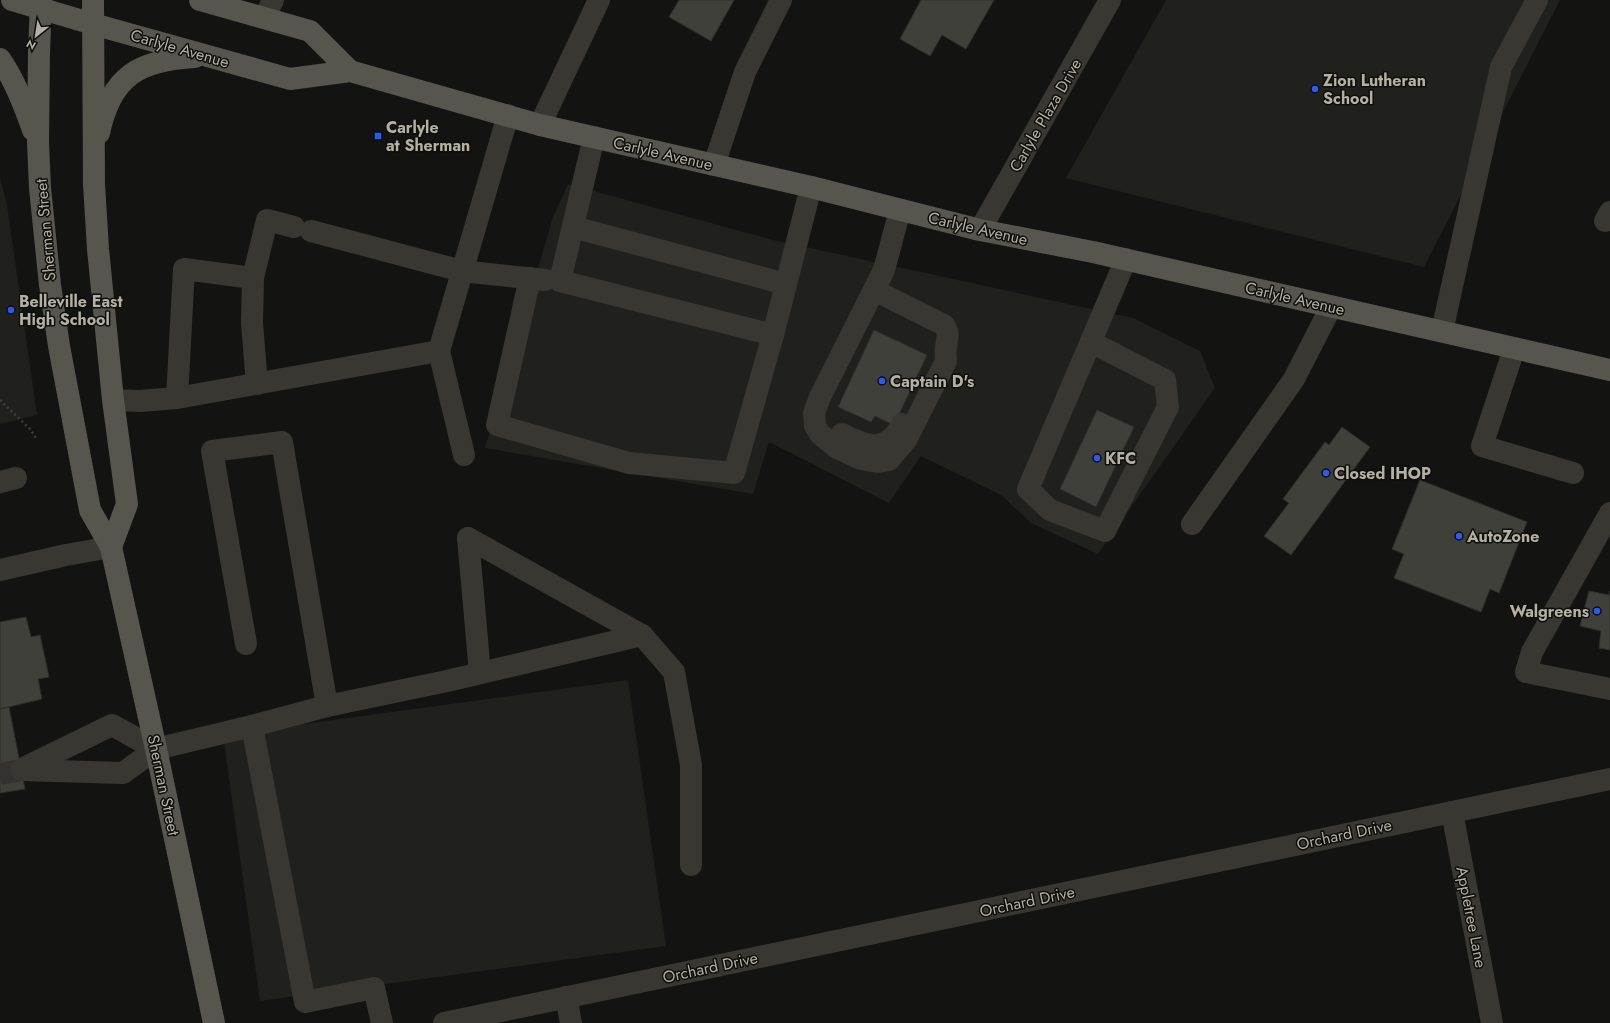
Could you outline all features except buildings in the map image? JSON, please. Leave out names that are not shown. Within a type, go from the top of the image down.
[{"type":"main road","name":"Carlyle Avenue","points":[[12,0],[41,4],[92,24],[290,79],[350,71],[540,125],[811,187],[980,230],[1126,259],[1610,370]]},
{"type":"main road","points":[[93,0],[94,156],[98,249],[113,400],[127,504],[111,547]]},
{"type":"main road","name":"Carlyle Avenue","points":[[200,0],[269,9],[310,31],[350,71]]},
{"type":"main road","name":"Sherman Street","points":[[41,4],[38,142],[40,188],[50,285],[70,412],[90,510],[111,547],[156,749],[214,1023]]},
{"type":"main road","points":[[94,156],[100,129],[107,108],[122,83],[130,74],[150,64],[164,60],[210,57]]},
{"type":"main road","points":[[0,59],[21,97],[38,142]]},
{"type":"street","points":[[540,125],[599,0]]},
{"type":"street","points":[[714,165],[745,72],[781,0]]},
{"type":"street","name":"Carlyle Plaza Drive","points":[[980,230],[1110,0]]},
{"type":"street","points":[[1442,331],[1501,67],[1537,0]]},
{"type":"street","points":[[464,455],[438,351],[508,116]]},
{"type":"street","points":[[560,281],[594,137]]},
{"type":"street","points":[[530,278],[497,425],[629,463],[734,473],[773,335],[811,187]]},
{"type":"street","points":[[874,290],[944,325],[948,331],[949,338],[946,348],[946,361],[903,445],[889,460],[878,462],[861,459],[837,448],[820,434],[815,426],[814,413],[820,397],[887,263],[900,210]]},
{"type":"street","points":[[257,384],[252,323],[253,278],[267,220],[462,271],[560,281],[773,335]]},
{"type":"street","points":[[573,227],[786,284]]},
{"type":"street","points":[[1091,342],[1165,380],[1168,407],[1105,531],[1050,510],[1028,489],[1126,259]]},
{"type":"street","points":[[177,398],[184,269],[253,278]]},
{"type":"street","points":[[1192,524],[1294,379],[1331,307]]},
{"type":"street","points":[[1514,348],[1482,446],[1573,473]]},
{"type":"street","points":[[113,400],[140,401],[177,398],[438,351]]},
{"type":"street","points":[[246,644],[212,451],[282,442],[327,706]]},
{"type":"street","points":[[1610,513],[1532,652],[1526,672],[1610,689]]},
{"type":"street","points":[[480,673],[468,538],[642,635],[674,672],[691,765],[691,865]]},
{"type":"street","points":[[0,570],[66,555],[111,547]]},
{"type":"street","points":[[156,749],[112,725],[21,770],[123,773],[156,749],[327,706],[480,673],[642,635]]},
{"type":"street","points":[[252,726],[305,1002],[374,988],[382,1023]]},
{"type":"street","name":"Orchard Drive","points":[[444,1023],[1610,779]]},
{"type":"street","name":"Appletree Lane","points":[[1452,812],[1492,1023]]},
{"type":"street","points":[[566,997],[571,1023]]},
{"type":"path","points":[[0,400],[31,430],[37,440]]},
{"type":"shaded area","name":"Zion Lutheran School","points":[[1166,0],[1560,0],[1424,267],[1066,178]]},
{"type":"shaded area","name":"Belleville East High School","points":[[0,178],[7,205],[37,415],[0,424]]},
{"type":"shaded area","points":[[568,184],[773,240],[1133,318],[1200,351],[1215,388],[1098,554],[1031,523],[1001,495],[921,456],[889,503],[769,442],[753,494],[485,448],[553,217]]},
{"type":"shaded area","points":[[628,680],[666,946],[260,1001],[223,735]]},
{"type":"tunnel","points":[[0,774],[21,770]]},
{"type":"place","name":"Zion Lutheran School","points":[[1315,89]]},
{"type":"place","name":"Carlyle at Sherman","points":[[378,136]]},
{"type":"place","name":"Belleville East High School","points":[[11,310]]},
{"type":"place","name":"Captain D's","points":[[882,381]]},
{"type":"place","name":"KFC","points":[[1097,458]]},
{"type":"place","name":"Closed IHOP","points":[[1326,473]]},
{"type":"place","name":"AutoZone","points":[[1459,536]]},
{"type":"place","name":"Walgreens","points":[[1597,611]]}]
